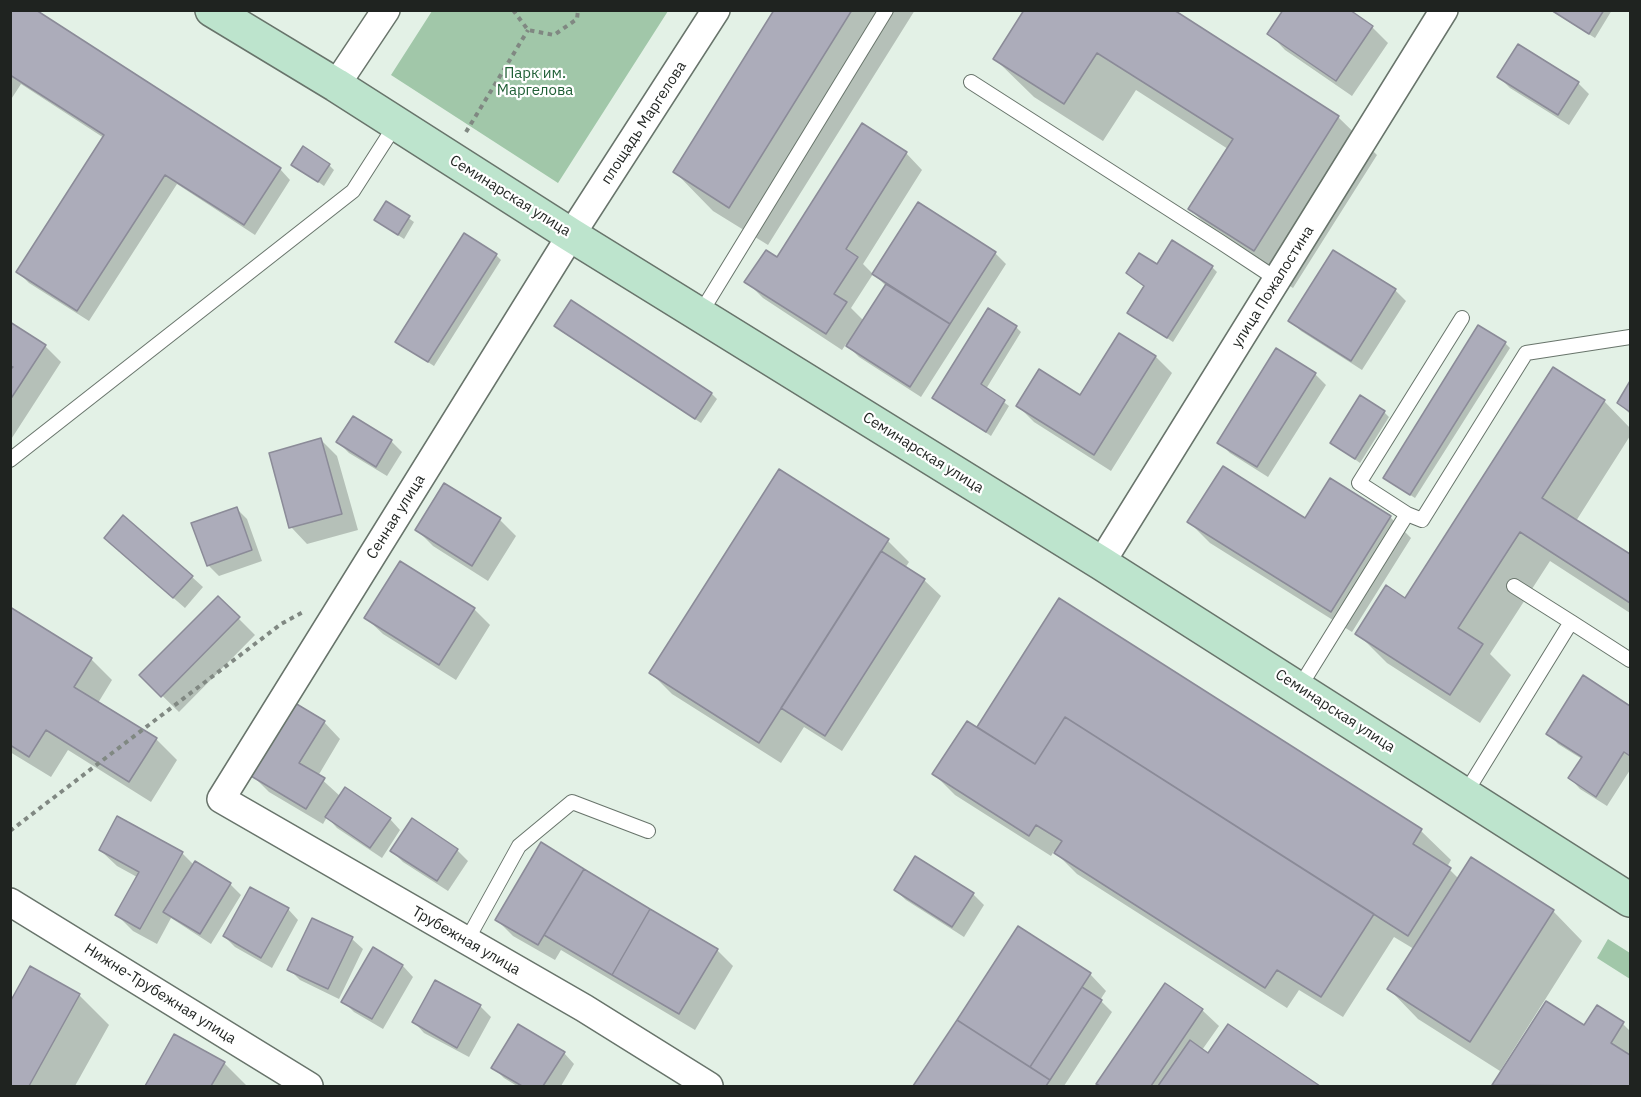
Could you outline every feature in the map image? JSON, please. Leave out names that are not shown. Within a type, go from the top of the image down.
[{"type":"main road","name":"Семинарская улица","points":[[212,10],[336,85],[450,159],[1101,563],[1465,794],[1628,894]]},
{"type":"street","points":[[336,85],[387,10]]},
{"type":"street","name":"площадь Маргелова","points":[[571,234],[716,10]]},
{"type":"street","name":"улица Пожалостина","points":[[1101,563],[1444,10]]},
{"type":"street","name":"Сенная улица","points":[[220,798],[571,234]]},
{"type":"street","name":"Трубежная улица","points":[[220,798],[584,1008],[709,1086]]},
{"type":"street","name":"Нижне-Трубежная улица","points":[[10,902],[309,1086]]},
{"type":"lane","points":[[700,314],[886,10]]},
{"type":"lane","points":[[971,82],[1278,280]]},
{"type":"lane","points":[[10,460],[353,191],[396,124]]},
{"type":"lane","points":[[1462,318],[1359,483],[1407,514],[1422,520],[1526,353],[1630,337]]},
{"type":"lane","points":[[1299,688],[1407,514]]},
{"type":"lane","points":[[1514,586],[1630,660]]},
{"type":"lane","points":[[1465,794],[1571,622]]},
{"type":"lane","points":[[466,942],[519,846],[572,802],[648,831]]},
{"type":"path","points":[[513,10],[528,30],[554,35],[577,19],[578,10]]},
{"type":"path","points":[[450,159],[528,30]]},
{"type":"path","points":[[10,831],[281,624],[312,607]]},
{"type":"green space","name":"Парк им. Маргелова","points":[[432,11],[668,11],[558,183],[391,75]]},
{"type":"green space","points":[[1608,939],[1630,953],[1630,979],[1597,958]]},
{"type":"building","points":[[10,10],[36,10],[281,168],[244,225],[165,175],[77,311],[16,272],[104,135],[10,75]]},
{"type":"building","points":[[774,10],[852,10],[729,208],[673,172]]},
{"type":"building","points":[[1024,10],[1174,10],[1339,116],[1254,251],[1188,209],[1233,139],[1097,53],[1064,104],[993,59]]},
{"type":"building","points":[[1283,10],[1350,10],[1373,26],[1336,81],[1267,34]]},
{"type":"building","points":[[1551,10],[1604,10],[1589,34]]},
{"type":"building","points":[[1518,44],[1579,82],[1558,115],[1497,77]]},
{"type":"building","points":[[862,123],[907,152],[846,249],[858,257],[834,294],[847,302],[826,334],[744,282],[766,250],[777,257]]},
{"type":"building","points":[[303,146],[330,164],[318,182],[291,165]]},
{"type":"building","points":[[386,201],[410,216],[398,235],[374,220]]},
{"type":"building","points":[[918,202],[996,252],[950,324],[872,274]]},
{"type":"building","points":[[464,233],[497,254],[428,362],[395,342]]},
{"type":"building","points":[[1172,240],[1213,266],[1167,338],[1127,313],[1144,286],[1126,273],[1139,253],[1157,264]]},
{"type":"building","points":[[1333,250],[1396,289],[1351,361],[1288,321]]},
{"type":"building","points":[[886,284],[950,324],[910,387],[846,346]]},
{"type":"building","points":[[571,300],[712,393],[695,419],[554,326]]},
{"type":"building","points":[[988,308],[1017,326],[981,384],[1005,400],[986,432],[932,398]]},
{"type":"building","points":[[10,322],[46,345],[10,400],[10,370],[13,367],[10,366]]},
{"type":"building","points":[[1478,325],[1506,342],[1410,495],[1383,478]]},
{"type":"building","points":[[1119,333],[1156,356],[1094,455],[1016,406],[1039,369],[1080,395]]},
{"type":"building","points":[[1276,348],[1316,373],[1257,467],[1217,443]]},
{"type":"building","points":[[1553,367],[1605,400],[1542,498],[1630,554],[1630,603],[1520,532],[1458,628],[1483,644],[1450,695],[1355,634],[1386,585],[1405,598]]},
{"type":"building","points":[[1630,381],[1630,412],[1617,403]]},
{"type":"building","points":[[1360,395],[1385,411],[1355,459],[1330,443]]},
{"type":"building","points":[[353,416],[392,440],[376,467],[336,442]]},
{"type":"building","points":[[321,438],[342,514],[289,528],[269,453]]},
{"type":"building","points":[[1223,466],[1305,518],[1330,478],[1391,516],[1331,612],[1187,522]]},
{"type":"building","points":[[779,469],[889,539],[759,743],[649,673]]},
{"type":"building","points":[[444,483],[501,518],[472,566],[415,530]]},
{"type":"building","points":[[237,507],[252,550],[207,566],[191,523]]},
{"type":"building","points":[[123,515],[193,576],[173,598],[104,538]]},
{"type":"building","points":[[881,551],[925,579],[825,736],[781,708]]},
{"type":"building","points":[[400,561],[475,608],[439,665],[364,618]]},
{"type":"building","points":[[218,596],[240,617],[161,697],[139,675]]},
{"type":"building","points":[[1059,598],[1422,829],[1413,844],[1451,868],[1408,936],[1065,717],[1035,764],[977,727]]},
{"type":"building","points":[[10,607],[92,658],[74,687],[157,738],[129,782],[46,730],[29,757],[10,745]]},
{"type":"building","points":[[1583,675],[1630,706],[1630,756],[1624,752],[1596,797],[1568,778],[1582,757],[1546,734]]},
{"type":"building","points":[[295,703],[325,721],[299,763],[325,778],[306,809],[251,776]]},
{"type":"building","points":[[1065,717],[1374,914],[1321,997],[1277,970],[1265,988],[1054,853],[1062,841],[1036,825],[1029,836],[932,774],[967,721],[1035,764]]},
{"type":"building","points":[[345,787],[391,818],[370,848],[325,817]]},
{"type":"building","points":[[117,816],[183,852],[140,929],[115,915],[139,872],[99,850]]},
{"type":"building","points":[[412,818],[458,849],[437,881],[390,851]]},
{"type":"building","points":[[541,842],[584,869],[538,945],[495,920]]},
{"type":"building","points":[[915,856],[974,893],[952,927],[894,890]]},
{"type":"building","points":[[1471,857],[1554,910],[1470,1042],[1387,989]]},
{"type":"building","points":[[195,861],[231,883],[200,934],[163,912]]},
{"type":"building","points":[[584,869],[650,909],[612,975],[544,935]]},
{"type":"building","points":[[250,887],[289,908],[261,958],[223,936]]},
{"type":"building","points":[[650,909],[718,949],[679,1014],[612,975]]},
{"type":"building","points":[[312,918],[353,937],[328,989],[287,970]]},
{"type":"building","points":[[1018,926],[1091,973],[1030,1067],[957,1020]]},
{"type":"building","points":[[373,947],[403,965],[372,1019],[341,1002]]},
{"type":"building","points":[[30,966],[80,994],[29,1086],[10,1086],[10,1002]]},
{"type":"building","points":[[435,980],[481,1005],[457,1048],[412,1022]]},
{"type":"building","points":[[1165,983],[1203,1009],[1151,1086],[1100,1086],[1096,1084]]},
{"type":"building","points":[[1082,987],[1102,1000],[1050,1080],[1030,1067]]},
{"type":"building","points":[[1546,1001],[1584,1025],[1597,1005],[1624,1022],[1611,1043],[1630,1055],[1630,1086],[1492,1085]]},
{"type":"building","points":[[957,1020],[1050,1080],[1046,1086],[913,1086]]},
{"type":"building","points":[[518,1024],[565,1052],[543,1086],[522,1086],[491,1068]]},
{"type":"building","points":[[1228,1024],[1320,1086],[1158,1086],[1190,1040],[1208,1053]]},
{"type":"building","points":[[174,1034],[225,1062],[211,1086],[145,1086]]}]
